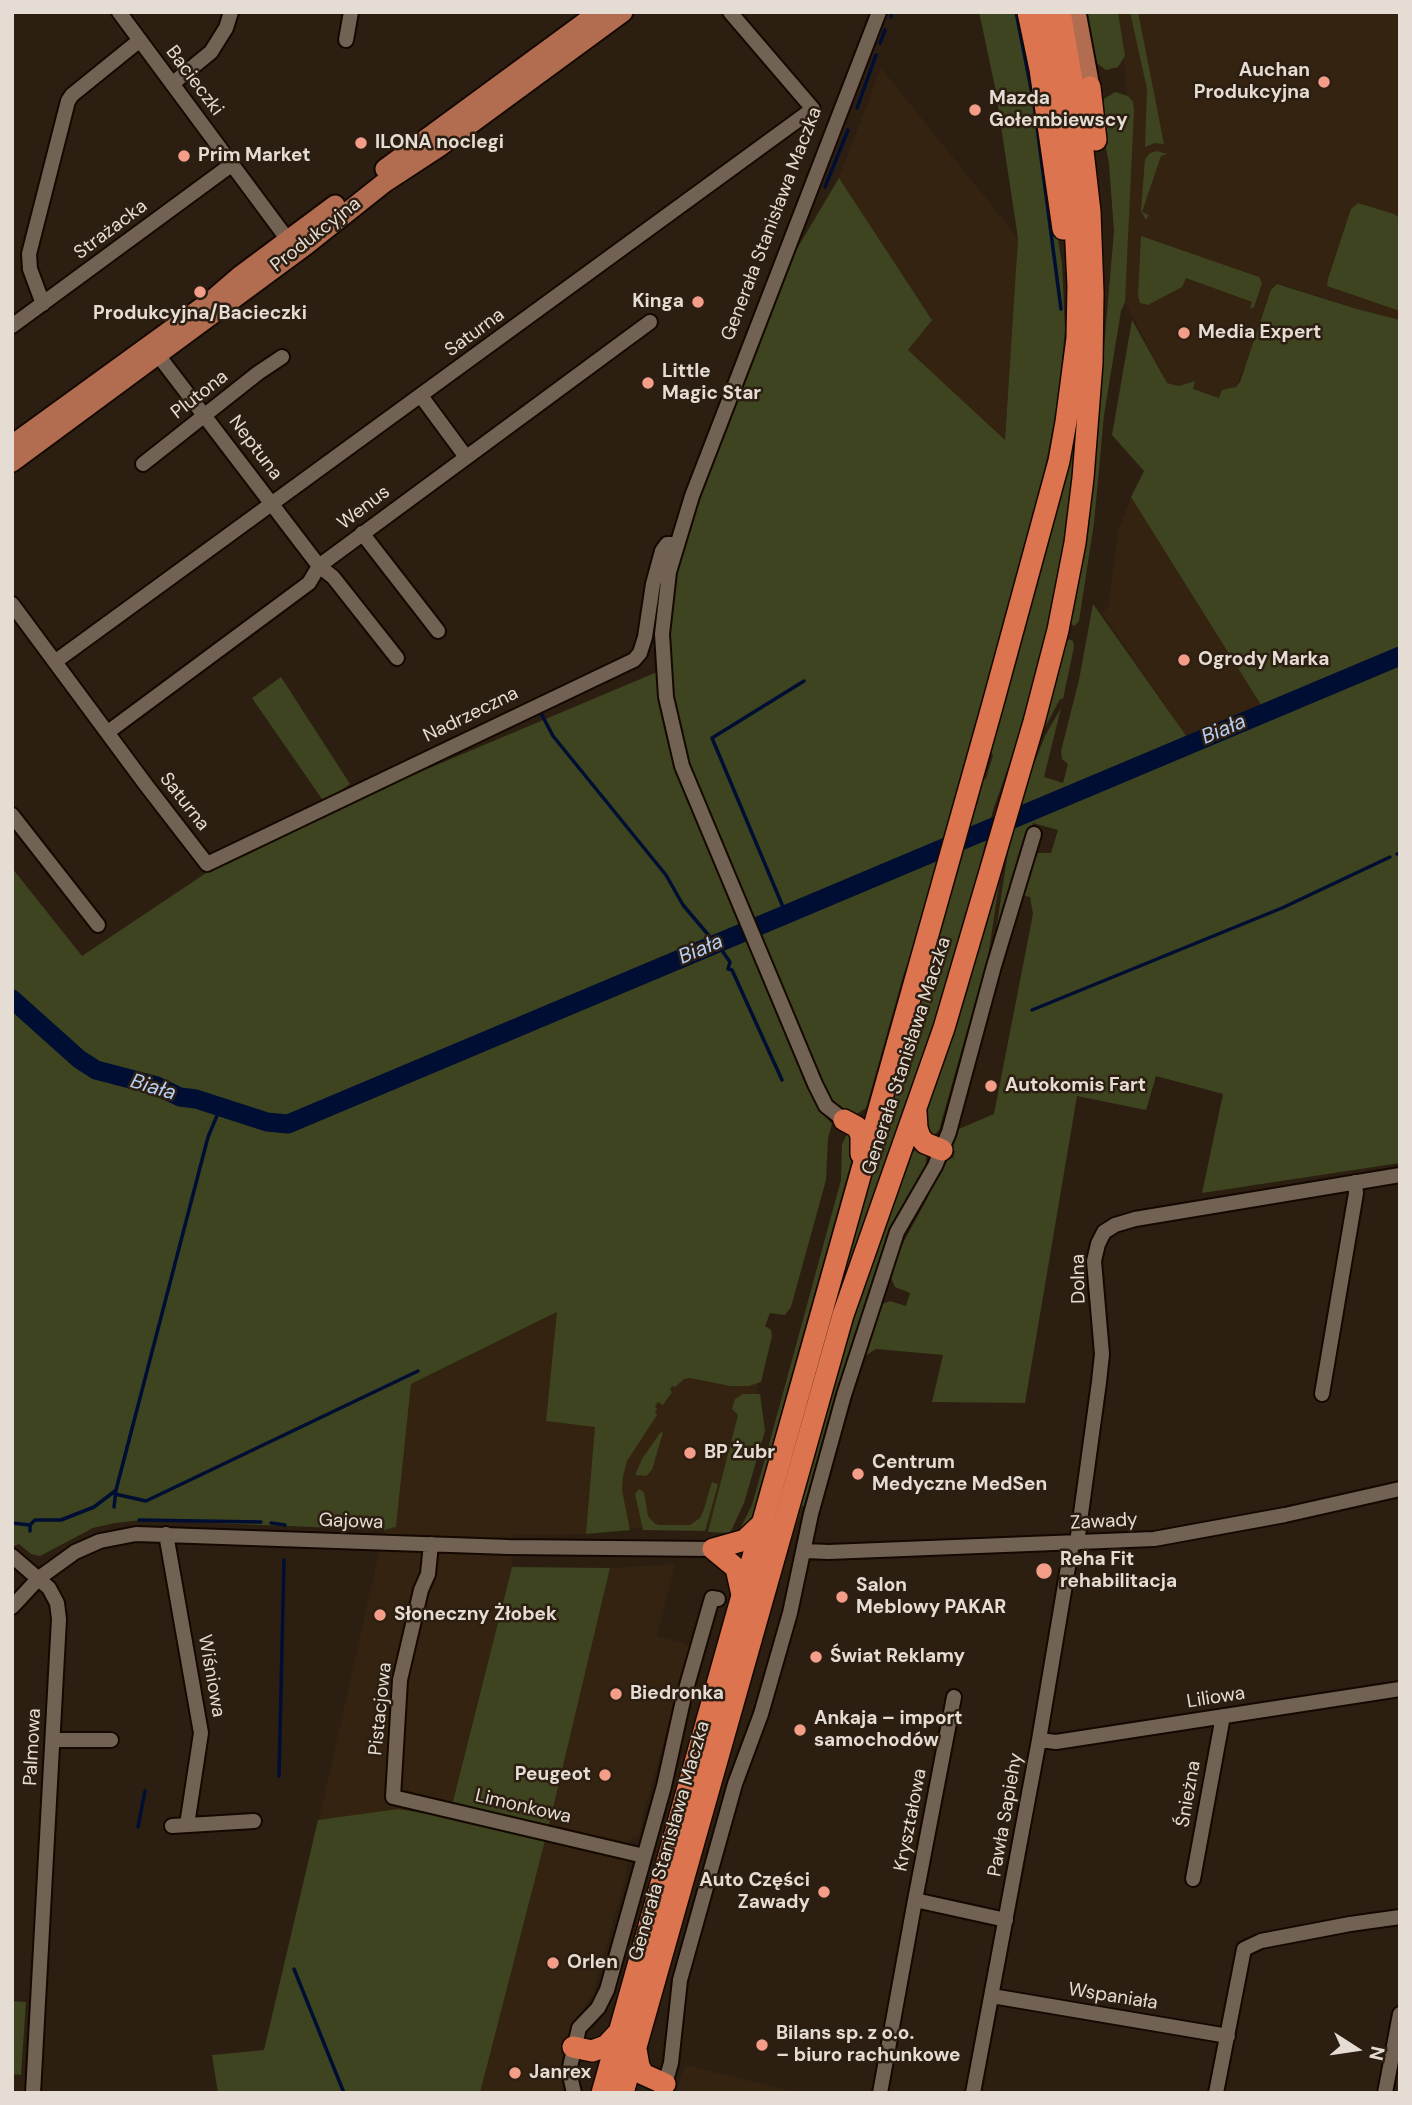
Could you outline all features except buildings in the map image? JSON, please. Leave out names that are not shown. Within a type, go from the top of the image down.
[{"type":"highway","points":[[1028,12],[1052,149],[1069,302],[1069,346],[1059,461]]},
{"type":"highway","name":"Generała Stanisława Maczka","points":[[604,2086],[743,1599],[1059,461],[1077,338],[1078,286],[1074,201],[1064,118],[1044,12]]},
{"type":"highway","name":"Generała Stanisława Maczka","points":[[624,2093],[839,1327],[944,1027],[1034,722],[1058,630],[1074,543],[1088,411],[1093,293],[1090,212],[1082,133],[1060,12]]},
{"type":"highway","points":[[1088,411],[1099,349],[1104,272],[1101,195],[1090,87]]},
{"type":"highway","points":[[844,1120],[860,1119],[869,1114],[886,1085]]},
{"type":"highway","points":[[916,1106],[920,1137],[937,1148]]},
{"type":"highway","points":[[844,1120],[857,1127],[861,1135],[860,1178]]},
{"type":"highway","points":[[894,1167],[912,1147],[937,1148]]},
{"type":"highway","points":[[713,1549],[745,1541],[763,1523]]},
{"type":"highway","points":[[713,1549],[736,1568],[743,1599]]},
{"type":"highway","points":[[582,2049],[606,2046],[620,2031]]},
{"type":"highway","points":[[636,2047],[643,2074],[660,2086]]},
{"type":"highway","points":[[582,2049],[600,2061],[604,2086]]},
{"type":"highway","points":[[624,2093],[642,2081],[660,2086]]},
{"type":"main road","name":"Produkcyjna","points":[[292,246],[599,12]]},
{"type":"main road","name":"Produkcyjna","points":[[12,462],[212,300],[439,147],[623,12]]},
{"type":"main road","points":[[1076,12],[1090,87]]},
{"type":"main road","name":"Produkcyjna","points":[[12,445],[153,349]]},
{"type":"street","name":"Bacieczki","points":[[119,12],[292,246]]},
{"type":"street","points":[[172,84],[211,52],[226,29],[231,12]]},
{"type":"street","points":[[346,40],[351,12]]},
{"type":"street","points":[[730,12],[813,109],[835,122]]},
{"type":"street","name":"Generała Stanisława Maczka","points":[[844,1120],[834,1114],[821,1098],[696,802],[673,732],[666,697],[662,634],[663,605],[676,544],[691,496],[879,12]]},
{"type":"street","points":[[43,304],[30,269],[29,254],[68,101],[140,40]]},
{"type":"street","name":"Saturna","points":[[56,661],[813,109]]},
{"type":"street","name":"Strażacka","points":[[12,326],[231,165]]},
{"type":"street","name":"Wenus","points":[[108,732],[310,583],[318,566],[650,321]]},
{"type":"street","name":"Neptuna","points":[[153,349],[318,566],[333,578],[397,658]]},
{"type":"street","name":"Plutona","points":[[143,464],[205,414],[282,358]]},
{"type":"street","points":[[421,396],[466,457]]},
{"type":"street","points":[[362,533],[438,631]]},
{"type":"street","name":"Nadrzeczna","points":[[207,864],[634,660],[640,653],[645,637],[653,584],[663,551],[667,544],[676,544]]},
{"type":"street","name":"Saturna","points":[[12,604],[207,864]]},
{"type":"street","points":[[12,815],[98,925]]},
{"type":"street","points":[[660,2086],[671,2063],[680,1980],[735,1784],[768,1689],[790,1613],[811,1514],[844,1395],[897,1232],[935,1167],[937,1148],[1034,834]]},
{"type":"street","name":"Dolna","points":[[1074,1543],[1102,1354],[1094,1261],[1104,1232],[1125,1220],[1400,1175]]},
{"type":"street","points":[[1322,1394],[1356,1193],[1354,1182]]},
{"type":"street","name":"Zawady","points":[[804,1551],[1154,1539],[1286,1515],[1400,1489]]},
{"type":"street","name":"Gajowa","points":[[12,1607],[39,1578],[66,1557],[100,1541],[136,1534],[563,1548],[713,1549]]},
{"type":"street","name":"Wiśniowa","points":[[166,1534],[201,1733],[180,1825],[254,1821]]},
{"type":"street","name":"Pawła Sapiehy","points":[[973,2093],[1074,1543]]},
{"type":"street","name":"Pistacjowa","points":[[393,1797],[400,1680],[421,1590],[428,1574],[431,1544]]},
{"type":"street","name":"Palmowa","points":[[12,1556],[39,1578],[51,1592],[58,1608],[33,2093]]},
{"type":"street","points":[[574,2093],[569,2071],[582,2049],[583,2022],[598,2008],[607,1990],[664,1786],[681,1707],[712,1598],[718,1599]]},
{"type":"street","name":"Liliowa","points":[[1039,1740],[1056,1742],[1400,1689]]},
{"type":"street","name":"Kryształowa","points":[[954,1697],[915,1900],[1006,1920]]},
{"type":"street","name":"Śnieżna","points":[[1193,1880],[1223,1716]]},
{"type":"street","points":[[53,1740],[111,1740]]},
{"type":"street","name":"Limonkowa","points":[[393,1797],[644,1856]]},
{"type":"street","points":[[880,2093],[915,1900]]},
{"type":"street","points":[[1216,2093],[1242,1956],[1248,1946],[1261,1941],[1350,1924],[1400,1917]]},
{"type":"street","name":"Wspaniała","points":[[992,1996],[1228,2036]]},
{"type":"street","points":[[1385,2093],[1400,2014]]},
{"type":"shaded area","points":[[1107,12],[1400,12],[1400,320],[1281,284],[1236,387],[1220,398],[1192,389],[1195,381],[1179,386],[1167,383],[1125,302],[1128,100],[1123,55]]},
{"type":"shaded area","points":[[881,68],[1018,238],[1005,440],[908,350],[932,319],[839,178]]},
{"type":"shaded area","name":"Ogrody Marka","points":[[1131,497],[1261,705],[1187,737],[1102,613],[1108,607],[1118,532]]},
{"type":"shaded area","points":[[558,1312],[546,1420],[600,1370],[759,1371],[754,1428],[723,1529],[587,1528],[586,1534],[514,1535],[512,1567],[449,1817],[398,1809],[319,1820],[384,1530],[396,1527],[411,1384]]},
{"type":"shaded area","points":[[675,1564],[657,1636],[690,1645],[638,1835],[628,1843],[627,1872],[593,1994],[574,2023],[562,2060],[563,2093],[480,2093],[549,1825],[610,1568]]},
{"type":"shaded area","points":[[685,2065],[734,2077],[798,2093],[676,2093]]},
{"type":"green space","points":[[979,12],[1022,12],[1062,264],[1065,329],[1058,403],[1039,497],[1000,635],[985,712],[949,831],[946,831],[927,916],[904,973],[866,1108],[855,1115],[846,1113],[834,1102],[824,1115],[832,1124],[828,1138],[826,1180],[791,1307],[785,1315],[770,1313],[765,1326],[771,1330],[772,1336],[761,1382],[749,1386],[730,1386],[690,1378],[684,1379],[675,1387],[672,1386],[672,1392],[663,1405],[658,1402],[655,1406],[657,1415],[627,1461],[622,1490],[630,1530],[586,1534],[595,1427],[546,1421],[557,1312],[411,1384],[396,1527],[384,1530],[142,1520],[93,1528],[40,1556],[31,1554],[19,1544],[12,1547],[12,868],[82,956],[215,867],[344,804],[669,667],[671,592],[687,527],[792,257],[839,178],[932,320],[908,350],[1005,440],[1018,238],[995,87]]},
{"type":"green space","points":[[1083,12],[1118,12],[1125,56],[1118,67],[1106,70],[1095,62]]},
{"type":"green space","points":[[1130,12],[1138,12],[1164,144],[1155,143],[1145,147],[1147,89]]},
{"type":"green space","points":[[1115,92],[1128,96],[1133,102],[1134,110],[1125,302],[1121,311],[1104,415],[1094,523],[1079,621],[1074,626],[1069,622],[1092,488],[1114,231],[1109,164],[1100,114],[1104,99]]},
{"type":"green space","points":[[1157,151],[1167,154],[1161,156],[1142,212],[1149,215],[1146,220],[1141,211],[1145,159],[1150,153]]},
{"type":"green space","points":[[1358,203],[1400,218],[1400,311],[1327,286],[1351,209]]},
{"type":"green space","points":[[1141,236],[1259,277],[1262,283],[1254,307],[1250,309],[1252,302],[1186,278],[1182,287],[1148,305],[1140,303],[1138,296]]},
{"type":"green space","points":[[1277,284],[1400,320],[1400,1163],[1202,1193],[1223,1094],[1156,1076],[1146,1110],[1077,1096],[1025,1403],[932,1402],[943,1355],[876,1349],[865,1356],[882,1304],[890,1301],[906,1306],[910,1293],[895,1287],[891,1278],[902,1245],[928,1197],[925,1195],[946,1159],[953,1158],[955,1151],[949,1146],[954,1131],[994,1114],[1033,914],[1030,897],[1021,895],[1033,853],[1051,853],[1058,830],[1033,823],[992,956],[1008,852],[1029,776],[1045,736],[1061,708],[1044,777],[1063,783],[1068,764],[1062,759],[1061,751],[1079,680],[1093,604],[1187,737],[1261,705],[1131,497],[1144,471],[1112,435],[1132,320],[1167,383],[1179,386],[1195,381],[1193,389],[1219,398],[1222,390],[1236,387],[1240,382],[1271,290]]},
{"type":"green space","points":[[1080,376],[1075,473],[1061,570],[1045,645],[1023,725],[993,810],[963,937],[758,1586],[787,1459],[977,785],[986,778],[993,756],[988,746]]},
{"type":"green space","points":[[1067,639],[1073,641],[1074,647],[1063,699],[1060,699],[1042,733],[1027,772]]},
{"type":"green space","points":[[281,677],[350,784],[324,802],[252,698]]},
{"type":"green space","points":[[1003,858],[988,957],[939,1130],[932,1137],[924,1135],[925,1116],[968,989],[985,913]]},
{"type":"green space","points":[[849,1131],[857,1141],[751,1520],[739,1531],[752,1505],[768,1448],[841,1180],[842,1144]]},
{"type":"green space","points":[[916,1150],[926,1153],[926,1165],[910,1193],[913,1195],[877,1272],[853,1346],[808,1507],[802,1506],[776,1591],[774,1590],[813,1453],[857,1309],[912,1153]]},
{"type":"green space","points":[[743,1394],[760,1394],[765,1431],[744,1503],[730,1533],[708,1532],[738,1415],[732,1409],[735,1399]]},
{"type":"green space","points":[[663,1432],[652,1470],[646,1476],[635,1475],[642,1459]]},
{"type":"green space","points":[[712,1482],[718,1484],[705,1531],[643,1530],[635,1494],[639,1489],[644,1492],[648,1516],[654,1523],[690,1525],[700,1518]]},
{"type":"green space","points":[[512,1567],[610,1568],[549,1825],[480,2093],[218,2093],[212,2055],[264,2050],[318,1820],[398,1809],[449,1817]]},
{"type":"green space","points":[[12,2001],[26,2002],[21,2075],[12,2074]]},
{"type":"waterway","points":[[891,17],[892,12]]},
{"type":"waterway","points":[[1016,12],[1034,104],[1061,309]]},
{"type":"waterway","points":[[880,43],[885,30]]},
{"type":"waterway","points":[[857,108],[876,55]]},
{"type":"waterway","points":[[825,187],[848,130]]},
{"type":"waterway","name":"Biała","points":[[12,999],[79,1059],[96,1070],[157,1086],[180,1097],[196,1099],[267,1122],[288,1124],[1400,656]]},
{"type":"waterway","points":[[786,914],[712,738],[804,681]]},
{"type":"waterway","points":[[538,713],[542,715],[553,736],[666,875],[683,905],[716,944]]},
{"type":"waterway","points":[[1032,1010],[1282,908],[1390,857]]},
{"type":"waterway","points":[[720,942],[730,962],[728,969],[732,970],[782,1080]]},
{"type":"waterway","points":[[114,1507],[116,1490],[208,1137],[221,1106]]},
{"type":"waterway","points":[[115,1494],[146,1501],[418,1371]]},
{"type":"waterway","points":[[30,1531],[30,1525],[35,1520],[61,1520],[94,1507],[115,1491]]},
{"type":"waterway","points":[[139,1520],[261,1522]]},
{"type":"waterway","points":[[12,1523],[30,1525]]},
{"type":"waterway","points":[[271,1523],[285,1525]]},
{"type":"waterway","points":[[279,1776],[284,1560]]},
{"type":"waterway","points":[[138,1827],[145,1791]]},
{"type":"waterway","points":[[294,1969],[344,2093]]},
{"type":"place","name":"Auchan Produkcyjna","points":[[1324,82]]},
{"type":"place","name":"Mazda Gołembiewscy","points":[[975,110]]},
{"type":"place","name":"ILONA noclegi","points":[[361,143]]},
{"type":"place","name":"Prim Market","points":[[184,156]]},
{"type":"place","name":"Produkcyjna/Bacieczki","points":[[200,292]]},
{"type":"place","name":"Kinga","points":[[698,302]]},
{"type":"place","name":"Media Expert","points":[[1184,333]]},
{"type":"place","name":"Little Magic Star","points":[[648,383]]},
{"type":"place","name":"Ogrody Marka","points":[[1184,660]]},
{"type":"place","name":"Autokomis Fart","points":[[991,1086]]},
{"type":"place","name":"BP Żubr","points":[[690,1453]]},
{"type":"place","name":"Centrum Medyczne MedSen","points":[[858,1474]]},
{"type":"place","name":"Reha Fit rehabilitacja","points":[[1044,1571]]},
{"type":"place","name":"Salon Meblowy PAKAR","points":[[842,1597]]},
{"type":"place","name":"Słoneczny Żłobek","points":[[380,1615]]},
{"type":"place","name":"Świat Reklamy","points":[[816,1657]]},
{"type":"place","name":"Biedronka","points":[[616,1694]]},
{"type":"place","name":"Ankaja – import samochodów","points":[[800,1730]]},
{"type":"place","name":"Peugeot","points":[[605,1775]]},
{"type":"place","name":"Auto Części Zawady","points":[[824,1892]]},
{"type":"place","name":"Orlen","points":[[553,1963]]},
{"type":"place","name":"Bilans sp. z o.o. – biuro rachunkowe","points":[[762,2045]]},
{"type":"place","name":"Janrex","points":[[515,2073]]}]
